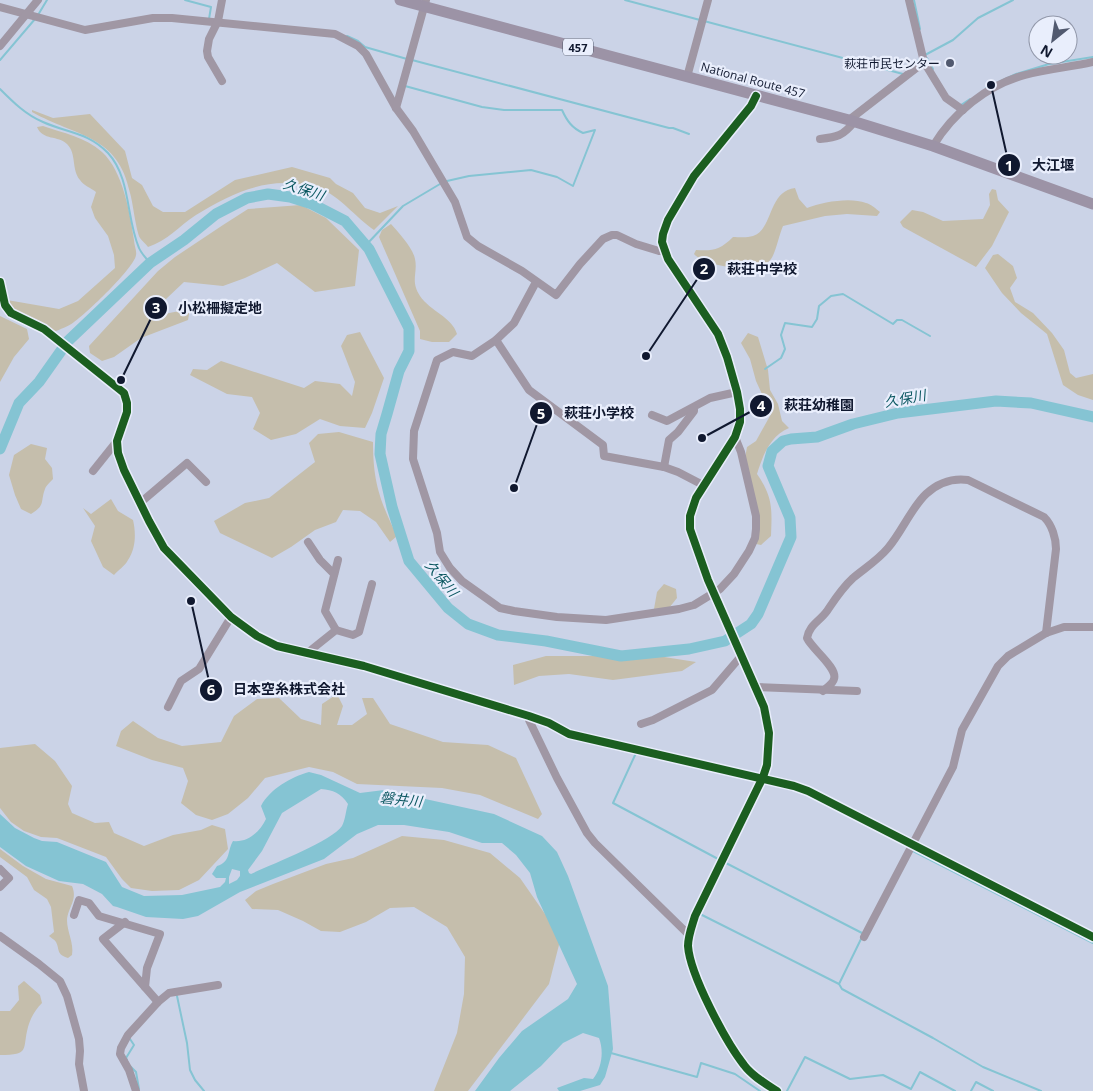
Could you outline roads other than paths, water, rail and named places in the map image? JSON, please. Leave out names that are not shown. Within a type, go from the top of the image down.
[{"type":"highway","name":"National Route 457","points":[[400,0],[425,3],[851,121],[934,146],[1093,204]]},
{"type":"street","points":[[0,46],[38,0]]},
{"type":"street","points":[[222,0],[218,21],[209,39],[207,51],[208,57],[222,81]]},
{"type":"street","points":[[687,77],[708,0]]},
{"type":"street","points":[[910,0],[924,62],[946,98],[963,110]]},
{"type":"street","points":[[396,108],[425,3]]},
{"type":"street","points":[[0,7],[85,30],[153,18],[218,21],[335,34],[349,40],[366,54],[396,108],[413,131],[455,202],[467,237],[478,246],[522,271],[556,296],[580,264],[603,239],[612,235],[617,235],[636,244],[659,251],[664,250]]},
{"type":"street","points":[[820,139],[833,138],[845,133],[851,121],[924,62]]},
{"type":"street","points":[[934,146],[941,133],[963,110],[975,99],[994,87],[1024,75],[1093,62]]},
{"type":"street","points":[[756,96],[751,106],[694,176],[668,220],[662,242],[668,259],[718,334],[737,392],[740,422],[735,437],[703,485],[692,508],[690,529],[708,580],[764,706],[769,733],[767,765],[763,777],[695,916],[689,935],[688,946],[692,964],[709,1006],[728,1042],[745,1066],[777,1091]]},
{"type":"street","points":[[0,282],[6,305],[11,313],[44,329],[124,393],[127,403],[126,412],[117,441],[94,471]]},
{"type":"street","points":[[536,282],[514,323],[496,340],[472,356],[453,352],[437,360],[414,431],[413,459],[437,533],[440,552],[450,568],[462,581],[500,608],[557,617],[606,620],[694,605],[720,589],[734,574],[755,538],[756,516],[741,452],[735,437]]},
{"type":"street","points":[[496,340],[529,390],[604,445],[604,456],[664,467],[703,485]]},
{"type":"street","points":[[652,415],[667,421],[710,398],[737,392]]},
{"type":"street","points":[[664,467],[669,440],[694,412],[694,408]]},
{"type":"street","points":[[117,441],[118,453],[124,470],[164,548],[231,617],[257,636],[277,646],[364,666],[529,716],[549,723],[569,734],[593,741],[763,777],[808,791],[1093,937]]},
{"type":"street","points":[[140,503],[187,463],[206,482]]},
{"type":"street","points":[[823,690],[834,680],[834,675],[827,662],[809,643],[807,638],[813,624],[826,612],[831,602],[852,579],[871,565],[888,548],[926,494],[950,480],[968,480],[1044,517],[1049,522],[1056,541],[1056,549],[1046,633]]},
{"type":"street","points":[[308,542],[320,560],[334,574]]},
{"type":"street","points":[[338,560],[325,611],[336,630],[353,635],[359,632],[372,584]]},
{"type":"street","points":[[168,707],[181,681],[199,669],[231,617]]},
{"type":"street","points":[[864,937],[953,767],[962,730],[998,666],[1008,656],[1046,633],[1064,627],[1093,627]]},
{"type":"street","points":[[306,654],[336,630]]},
{"type":"street","points":[[641,724],[712,690],[742,655]]},
{"type":"street","points":[[756,687],[857,692]]},
{"type":"street","points":[[529,716],[529,720],[557,778],[595,843],[689,935]]},
{"type":"street","points":[[0,869],[9,878],[0,887]]},
{"type":"street","points":[[74,915],[79,900],[90,903],[99,916],[125,922],[160,934],[147,968],[145,987]]},
{"type":"street","points":[[125,922],[103,939],[158,1002]]},
{"type":"street","points":[[0,936],[60,981],[67,996],[80,1040],[79,1064],[84,1091]]},
{"type":"street","points":[[136,1091],[129,1070],[120,1054],[128,1035],[158,1002],[172,992],[218,984]]},
{"type":"water","name":"磐井川","points":[[309,772],[321,775],[360,793],[384,790],[494,814],[542,836],[557,852],[568,876],[608,986],[613,1049],[605,1077],[600,1085],[580,1091],[559,1091],[557,1088],[584,1078],[593,1079],[596,1075],[602,1054],[601,1043],[599,1038],[583,1033],[563,1043],[541,1066],[510,1091],[475,1091],[522,1031],[568,999],[577,984],[537,897],[530,873],[516,855],[502,843],[482,843],[449,832],[404,825],[378,825],[357,834],[324,859],[240,892],[198,916],[183,919],[146,917],[113,906],[102,894],[83,884],[59,881],[26,866],[0,847],[0,814],[15,828],[34,838],[42,841],[57,842],[106,862],[122,887],[144,896],[182,895],[220,887],[226,878],[216,878],[212,874],[217,866],[227,859],[233,841],[243,840],[257,832],[266,819],[261,806],[265,800],[275,789],[288,780]],"holes":[[[321,789],[336,793],[343,797],[348,804],[342,826],[326,839],[286,859],[251,874],[249,873],[248,870],[262,851],[282,813]],[[232,869],[240,871],[240,876],[229,884]]]},
{"type":"waterway","points":[[38,15],[47,0]]},
{"type":"waterway","points":[[185,0],[211,7],[209,19]]},
{"type":"waterway","points":[[625,0],[700,20]]},
{"type":"waterway","points":[[914,0],[920,29]]},
{"type":"waterway","points":[[925,55],[953,40],[978,18],[1013,0]]},
{"type":"waterway","points":[[0,60],[35,19]]},
{"type":"waterway","points":[[704,21],[903,74]]},
{"type":"waterway","points":[[347,36],[365,47],[407,59]]},
{"type":"waterway","points":[[986,88],[1016,74],[1049,64],[1093,57]]},
{"type":"waterway","points":[[927,58],[933,69]]},
{"type":"waterway","points":[[908,70],[920,59]]},
{"type":"waterway","points":[[412,60],[673,128],[689,134]]},
{"type":"waterway","points":[[405,86],[482,107],[504,110],[562,110],[570,124],[579,131],[583,133],[595,130],[573,186],[557,177],[531,170],[469,176],[447,181]]},
{"type":"waterway","points":[[0,89],[31,116],[52,126],[85,137],[108,153],[121,174],[139,248],[150,263]]},
{"type":"waterway","points":[[961,105],[970,99]]},
{"type":"waterway","points":[[366,245],[403,206],[440,184]]},
{"type":"waterway","name":"久保川","points":[[0,449],[19,403],[39,382],[68,341],[150,263],[184,240],[216,214],[247,198],[268,194],[290,197],[312,204],[345,221],[369,249],[409,328],[409,351],[399,371],[381,434],[380,454],[392,507],[409,561],[448,608],[468,624],[498,635],[546,641],[621,656],[689,649],[725,641],[751,624],[758,614],[791,537],[790,518],[768,466],[772,451],[783,441],[817,437],[853,424],[898,413],[996,401],[1031,403],[1093,417]]},
{"type":"waterway","points":[[765,369],[781,358],[785,349],[781,335],[785,323],[812,327],[817,319],[819,306],[831,296],[843,294],[893,324],[897,320],[902,320],[930,336]]},
{"type":"waterway","points":[[636,753],[613,803],[720,860]]},
{"type":"waterway","points":[[913,851],[1093,943]]},
{"type":"waterway","points":[[724,862],[862,933]]},
{"type":"waterway","points":[[700,914],[839,984],[842,989],[983,1067],[1041,1091]]},
{"type":"waterway","points":[[839,984],[862,937]]},
{"type":"waterway","points":[[177,996],[187,1043],[190,1070],[204,1091]]},
{"type":"waterway","points":[[127,1060],[126,1058],[134,1045],[130,1039]]},
{"type":"waterway","points":[[611,1053],[697,1077],[701,1063],[735,1074],[760,1091]]},
{"type":"waterway","points":[[787,1091],[805,1057],[850,1079],[883,1075],[911,1089],[920,1072],[955,1091]]},
{"type":"waterway","points":[[130,1066],[136,1072],[139,1089]]},
{"type":"waterway","points":[[971,1091],[976,1082],[993,1091]]},
{"type":"place","name":"萩荘市民センター","points":[[950,63]]},
{"type":"place","name":"大江堰","points":[[991,85]]},
{"type":"place","name":"萩荘中学校","points":[[646,356]]},
{"type":"place","name":"小松柵擬定地","points":[[121,380]]},
{"type":"place","name":"萩荘幼稚園","points":[[702,438]]},
{"type":"place","name":"萩荘小学校","points":[[514,488]]},
{"type":"place","name":"日本空糸株式会社","points":[[191,601]]}]
